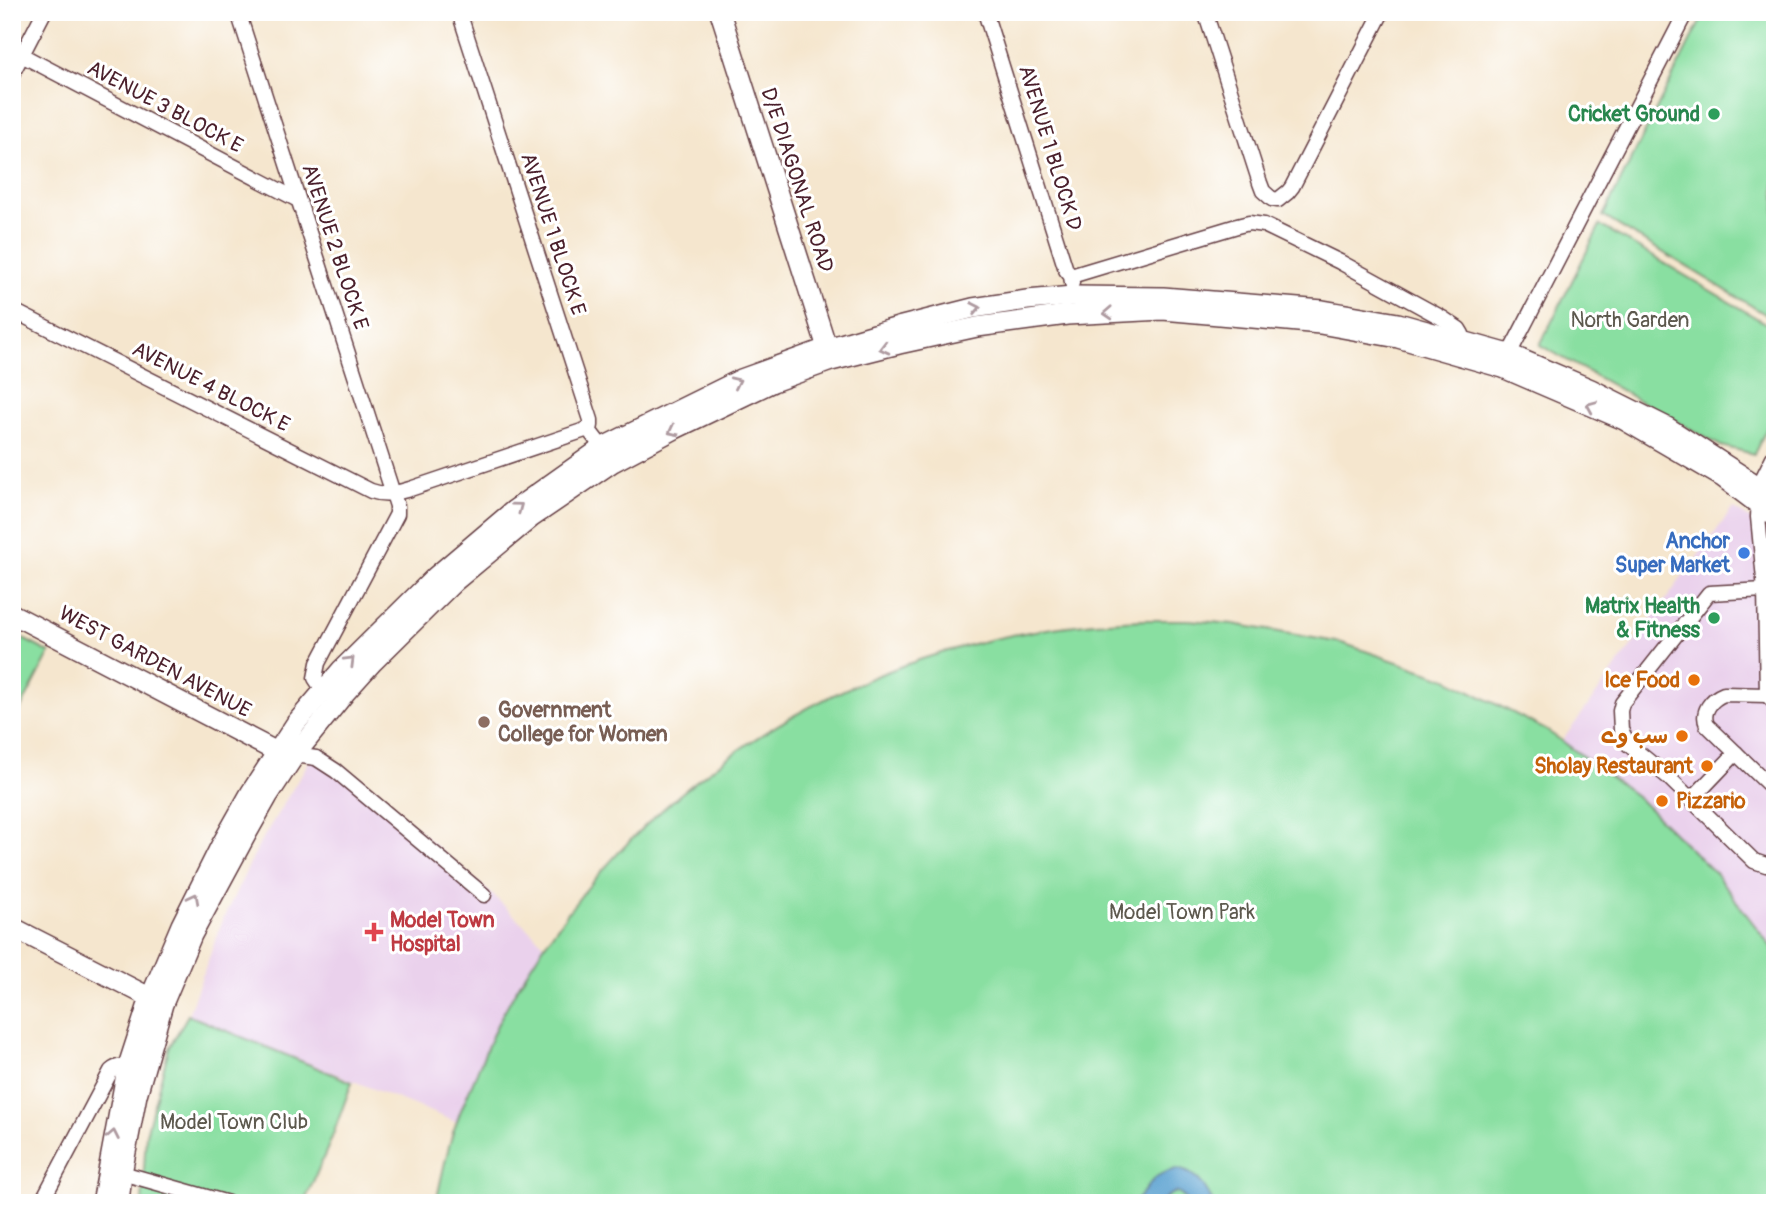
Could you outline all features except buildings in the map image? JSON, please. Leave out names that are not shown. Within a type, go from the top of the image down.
[{"type":"main road","name":"D/E DIAGONAL ROAD","points":[[720,12],[829,354]]},
{"type":"main road","points":[[1073,295],[1163,310],[1320,324],[1506,361]]},
{"type":"main road","points":[[286,753],[296,723],[323,690],[425,587],[514,510],[608,455],[675,429],[829,354],[977,327],[1073,295],[1163,297],[1323,310],[1398,323],[1461,339],[1506,361],[1628,407],[1677,433],[1767,495]]},
{"type":"main road","points":[[119,1203],[122,1173],[157,1001],[181,925],[251,792],[373,662],[454,582],[608,455]]},
{"type":"main road","points":[[1775,459],[1767,495],[1775,517]]},
{"type":"main road","name":"WEST GARDEN AVENUE","points":[[12,614],[286,753]]},
{"type":"main road","points":[[12,927],[157,1001]]},
{"type":"main road","points":[[102,1203],[127,1069],[157,1001]]},
{"type":"street","points":[[12,75],[17,53],[44,12]]},
{"type":"street","name":"AVENUE 2 BLOCK E","points":[[238,12],[394,494]]},
{"type":"street","name":"AVENUE 1 BLOCK E","points":[[458,12],[591,420],[589,429],[608,455]]},
{"type":"street","name":"AVENUE 1 BLOCK D","points":[[985,12],[1073,295]]},
{"type":"street","points":[[1205,12],[1263,191],[1272,199],[1278,200],[1292,187],[1382,12]]},
{"type":"street","points":[[1506,361],[1686,12]]},
{"type":"street","name":"AVENUE 3 BLOCK E","points":[[17,53],[298,200]]},
{"type":"street","points":[[1264,225],[1272,199]]},
{"type":"street","points":[[1073,295],[1249,223],[1264,225],[1340,262],[1444,319],[1459,329],[1461,339]]},
{"type":"street","name":"AVENUE 4 BLOCK E","points":[[12,310],[371,491],[394,494]]},
{"type":"street","points":[[323,690],[314,678],[318,663],[397,514],[394,494],[589,429]]},
{"type":"street","points":[[1767,495],[1765,590],[1771,699],[1724,694],[1718,696],[1704,715],[1707,725],[1767,783],[1775,785]]},
{"type":"street","points":[[1765,590],[1709,593],[1622,703],[1619,711],[1621,730],[1629,745],[1662,771],[1754,861],[1775,866]]},
{"type":"street","points":[[286,753],[316,758],[336,771],[484,895]]},
{"type":"street","points":[[1692,799],[1736,753]]},
{"type":"street","points":[[41,1203],[111,1071],[120,1066],[127,1069]]},
{"type":"street","points":[[122,1173],[228,1203]]},
{"type":"shaded area","points":[[1733,508],[1775,536],[1775,952],[1715,873],[1636,796],[1562,741]]},
{"type":"shaded area","name":"Model Town Hospital","points":[[316,750],[356,777],[495,897],[544,944],[499,1020],[456,1122],[188,1015],[223,919],[260,843]]},
{"type":"green space","name":"Cricket Ground","points":[[1705,12],[1775,12],[1775,320],[1603,216]]},
{"type":"green space","name":"North Garden","points":[[1600,225],[1775,329],[1775,412],[1754,454],[1721,446],[1540,345]]},
{"type":"green space","name":"Model Town Park","points":[[1146,620],[1233,624],[1342,643],[1447,679],[1546,730],[1636,796],[1715,873],[1775,952],[1775,1203],[436,1203],[453,1131],[500,1019],[554,932],[617,854],[689,787],[768,731],[855,685],[947,651],[1044,629]]},
{"type":"green space","points":[[12,633],[50,653],[12,725]]},
{"type":"green space","name":"Model Town Club","points":[[188,1015],[352,1082],[304,1203],[142,1203],[146,1134],[169,1048]]},
{"type":"water","points":[[1177,1169],[1190,1173],[1199,1181],[1213,1203],[1189,1203],[1178,1193],[1174,1193],[1160,1203],[1133,1203],[1155,1178]]},
{"type":"place","name":"Cricket Ground","points":[[1714,114]]},
{"type":"place","name":"Anchor Super Market","points":[[1744,553]]},
{"type":"place","name":"Matrix Health & Fitness","points":[[1714,618]]},
{"type":"place","name":"Ice Food","points":[[1694,680]]},
{"type":"place","name":"Government College for Women","points":[[484,722]]},
{"type":"place","name":"سب وے","points":[[1682,736]]},
{"type":"place","name":"Sholay Restaurant","points":[[1707,766]]},
{"type":"place","name":"Pizzario","points":[[1662,801]]},
{"type":"place","name":"Model Town Hospital","points":[[374,932]]}]
